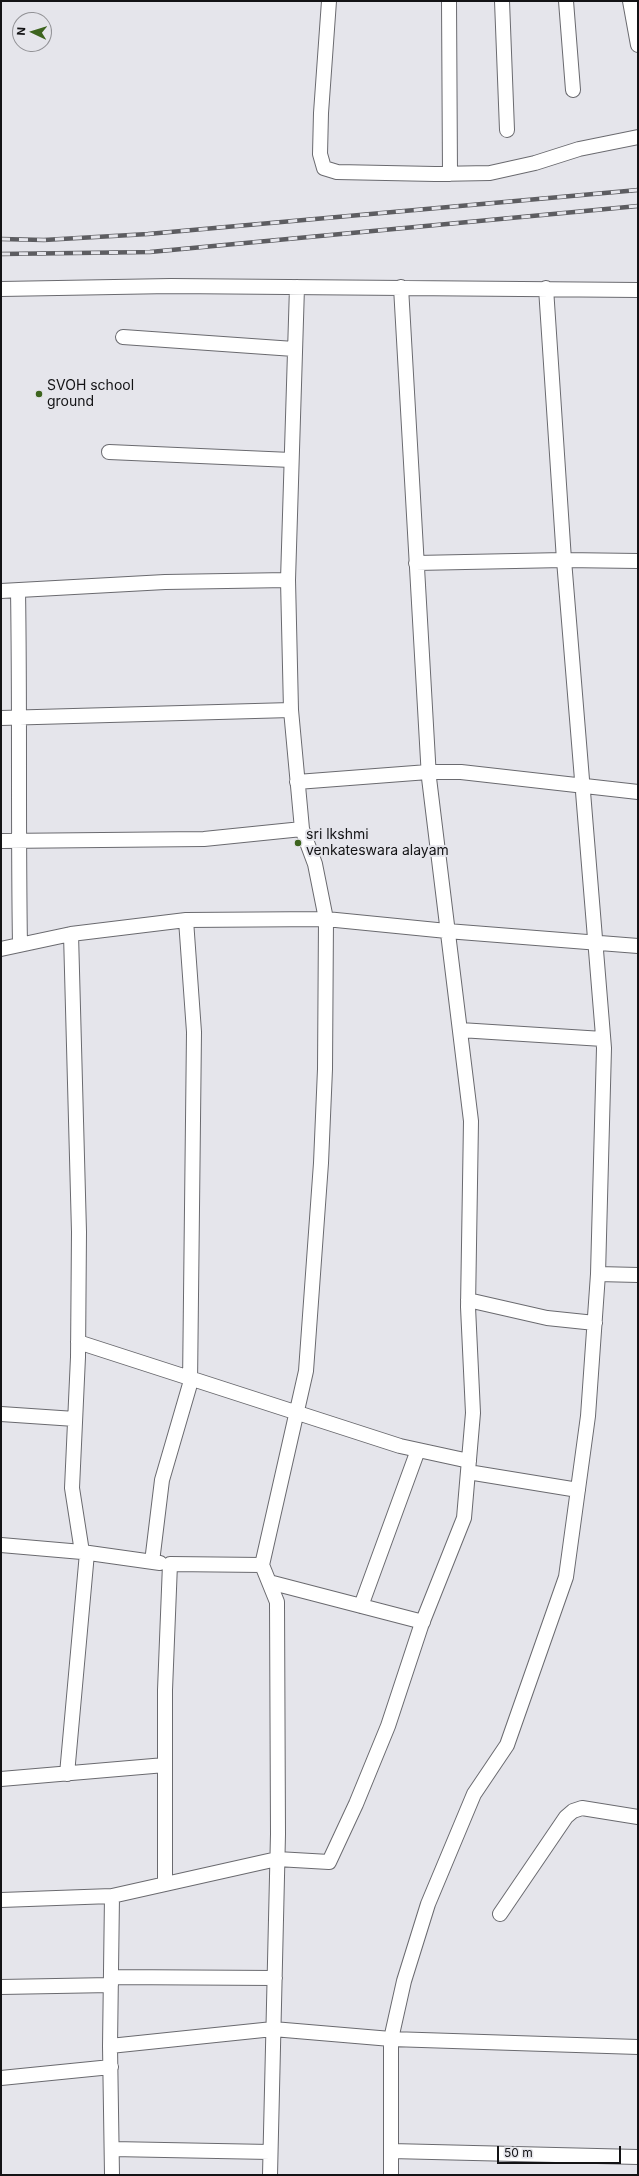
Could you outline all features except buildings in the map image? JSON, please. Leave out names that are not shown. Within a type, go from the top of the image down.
[{"type":"street","points":[[329,1],[321,113],[320,154],[324,168],[337,172],[450,174],[490,172],[535,163],[579,148],[638,137]]},
{"type":"street","points":[[448,1],[450,174]]},
{"type":"street","points":[[502,1],[507,130]]},
{"type":"street","points":[[566,1],[573,90]]},
{"type":"street","points":[[630,1],[638,45]]},
{"type":"street","points":[[1,289],[171,286],[546,288],[638,290]]},
{"type":"street","points":[[270,2175],[277,1859],[278,1602],[262,1565],[306,1371],[321,1163],[325,1069],[326,919],[315,864],[302,829],[291,710],[288,580],[297,287]]},
{"type":"street","points":[[1,1900],[112,1896],[277,1859],[329,1862],[356,1804],[388,1726],[423,1622],[464,1518],[473,1413],[468,1300],[471,1121],[428,772],[401,287]]},
{"type":"street","points":[[391,2175],[391,2039],[404,1981],[428,1904],[474,1794],[507,1745],[566,1577],[588,1416],[598,1274],[603,1039],[564,560],[546,288]]},
{"type":"street","points":[[123,337],[294,348]]},
{"type":"street","points":[[109,452],[291,460]]},
{"type":"street","points":[[416,563],[564,560],[638,561]]},
{"type":"street","points":[[1,592],[165,582],[288,580]]},
{"type":"street","points":[[18,591],[20,718],[18,841],[20,945]]},
{"type":"street","points":[[1,718],[291,710]]},
{"type":"street","points":[[298,782],[428,772],[461,772],[638,792]]},
{"type":"street","points":[[1,841],[204,839],[302,829]]},
{"type":"street","points":[[1,949],[71,934],[186,920],[326,919],[448,931],[638,946]]},
{"type":"street","points":[[152,1562],[162,1480],[190,1379],[194,1032],[186,920]]},
{"type":"street","points":[[67,1774],[84,1552],[72,1488],[78,1342],[79,1232],[71,934]]},
{"type":"street","points":[[460,1030],[603,1039]]},
{"type":"street","points":[[598,1274],[638,1275]]},
{"type":"street","points":[[468,1300],[547,1318],[594,1324]]},
{"type":"street","points":[[78,1342],[400,1446],[469,1466],[578,1490]]},
{"type":"street","points":[[1,1414],[75,1419]]},
{"type":"street","points":[[361,1606],[418,1450]]},
{"type":"street","points":[[1,1545],[84,1552],[170,1564],[262,1565]]},
{"type":"street","points":[[165,1884],[166,1690],[170,1564]]},
{"type":"street","points":[[269,1582],[423,1622]]},
{"type":"street","points":[[1,1779],[165,1765]]},
{"type":"street","points":[[500,1914],[566,1818],[573,1811],[582,1808],[638,1817]]},
{"type":"street","points":[[112,1896],[110,2046],[112,2175]]},
{"type":"street","points":[[1,1987],[111,1982],[274,1978]]},
{"type":"street","points":[[110,2046],[273,2029],[391,2039],[638,2047]]},
{"type":"street","points":[[1,2078],[111,2067]]},
{"type":"street","points":[[112,2149],[270,2152]]},
{"type":"street","points":[[391,2151],[638,2157]]},
{"type":"railway","points":[[1,239],[44,240],[148,234],[638,190]]},
{"type":"railway","points":[[1,254],[150,252],[638,206]]},
{"type":"place","name":"SVOH school ground","points":[[39,394]]},
{"type":"place","name":"sri lkshmi venkateswara alayam","points":[[298,843]]}]
